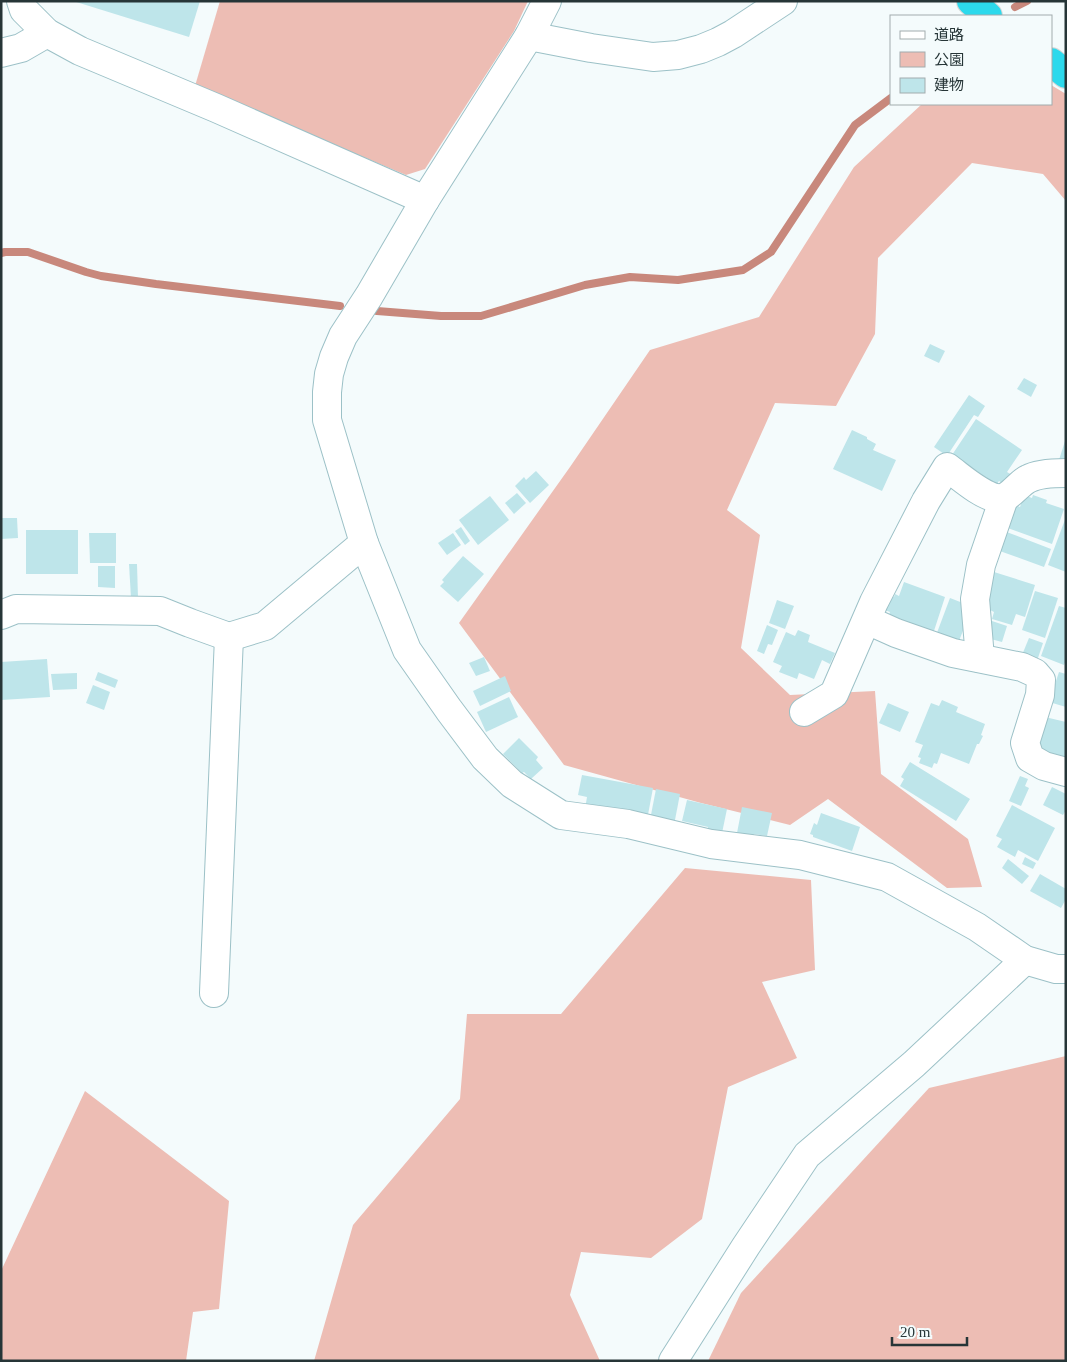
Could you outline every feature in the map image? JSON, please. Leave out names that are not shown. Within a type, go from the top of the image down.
[{"type":"highway","points":[[1052,63],[1066,74]]},
{"type":"street","points":[[21,1],[24,10],[47,32],[80,51],[216,108],[425,200]]},
{"type":"street","points":[[547,1],[528,36],[425,200],[344,336],[334,357],[329,374],[326,392],[327,420],[364,543],[407,650],[485,758],[512,784],[561,814],[628,824],[712,844],[800,855],[887,876],[978,927],[1025,960],[1056,969],[1066,969]]},
{"type":"street","points":[[528,36],[653,57],[678,55],[718,42],[783,1]]},
{"type":"street","points":[[1,53],[21,48],[47,32]]},
{"type":"street","points":[[804,712],[834,694],[874,602],[926,500],[947,467],[985,494],[998,499],[1004,498],[1028,479],[1055,472],[1066,474]]},
{"type":"street","points":[[980,658],[975,599],[981,565],[1004,498]]},
{"type":"street","points":[[1,615],[16,609],[160,611],[229,637],[265,626],[364,543]]},
{"type":"street","points":[[866,620],[896,633],[953,653],[1022,667],[1035,673],[1041,680],[1040,695],[1025,743],[1030,758],[1044,766],[1066,772]]},
{"type":"street","points":[[214,993],[229,637]]},
{"type":"street","points":[[673,1361],[746,1246],[807,1155],[914,1064],[1025,960]]},
{"type":"green space","points":[[220,1],[528,1],[514,31],[425,169],[406,175],[195,86]]},
{"type":"green space","points":[[1052,86],[1066,94],[1066,201],[1043,174],[972,163],[878,258],[875,334],[836,406],[775,403],[727,510],[760,535],[741,648],[790,695],[875,691],[881,774],[968,839],[982,887],[947,888],[828,799],[790,825],[701,803],[564,765],[459,623],[570,467],[650,350],[759,317],[854,167],[921,105],[1052,105]]},
{"type":"green space","points":[[685,868],[811,880],[815,970],[762,982],[797,1058],[728,1087],[702,1219],[651,1258],[581,1252],[570,1295],[600,1361],[314,1361],[353,1225],[460,1099],[467,1014],[561,1014]]},
{"type":"green space","points":[[1066,1056],[1066,1361],[708,1361],[741,1293],[929,1088]]},
{"type":"green space","points":[[85,1091],[229,1201],[219,1309],[193,1312],[186,1361],[1,1361],[1,1271]]},
{"type":"building","points":[[73,1],[200,1],[189,37]]},
{"type":"building","points":[[930,344],[945,351],[939,363],[924,356]]},
{"type":"building","points":[[1024,378],[1037,385],[1031,397],[1017,389]]},
{"type":"building","points":[[969,395],[985,406],[978,417],[974,415],[947,456],[934,447]]},
{"type":"building","points":[[976,419],[1022,450],[1007,472],[1012,475],[1005,485],[999,481],[995,487],[986,480],[987,478],[952,455]]},
{"type":"building","points":[[852,430],[867,437],[867,439],[876,444],[873,450],[896,460],[882,491],[833,469]]},
{"type":"building","points":[[1066,441],[1066,463],[1059,460]]},
{"type":"building","points":[[536,471],[549,485],[530,503],[515,486],[524,477],[526,480]]},
{"type":"building","points":[[517,493],[526,503],[514,514],[505,503]]},
{"type":"building","points":[[1024,495],[1032,498],[1033,495],[1047,500],[1046,503],[1064,509],[1052,544],[1005,527],[1013,504],[1020,507]]},
{"type":"building","points":[[490,496],[509,520],[478,545],[459,520]]},
{"type":"building","points":[[1066,517],[1066,572],[1048,565]]},
{"type":"building","points":[[1,518],[17,518],[18,538],[1,539]]},
{"type":"building","points":[[461,527],[470,541],[465,545],[455,531]]},
{"type":"building","points":[[26,530],[78,530],[78,574],[26,574]]},
{"type":"building","points":[[1004,531],[1051,549],[1044,567],[997,550]]},
{"type":"building","points":[[89,533],[116,533],[116,563],[90,563]]},
{"type":"building","points":[[453,533],[461,545],[447,555],[438,543]]},
{"type":"building","points":[[463,556],[484,574],[458,602],[440,586],[444,582],[442,580]]},
{"type":"building","points":[[129,564],[137,564],[138,598],[131,598]]},
{"type":"building","points":[[98,566],[115,566],[115,588],[98,587]]},
{"type":"building","points":[[994,572],[1035,585],[1025,617],[1016,614],[1012,625],[992,619],[994,612],[984,604]]},
{"type":"building","points":[[904,582],[945,597],[932,637],[898,625],[900,619],[889,615],[890,612],[882,609],[888,595],[894,597],[895,594],[899,596]]},
{"type":"building","points":[[1035,591],[1058,598],[1045,638],[1022,630]]},
{"type":"building","points":[[950,598],[968,605],[962,621],[966,623],[957,646],[935,638]]},
{"type":"building","points":[[777,600],[794,606],[785,629],[769,623]]},
{"type":"building","points":[[1059,606],[1066,608],[1066,660],[1064,665],[1041,656]]},
{"type":"building","points":[[992,621],[1007,626],[1002,642],[987,638]]},
{"type":"building","points":[[767,625],[778,630],[772,645],[768,644],[764,654],[757,651]]},
{"type":"building","points":[[798,630],[810,635],[808,642],[835,653],[830,664],[822,660],[814,679],[799,673],[797,679],[779,672],[782,666],[773,662],[786,632],[795,636]]},
{"type":"building","points":[[1029,638],[1043,643],[1037,661],[1022,655]]},
{"type":"building","points":[[484,657],[490,671],[476,676],[469,663]]},
{"type":"building","points":[[47,659],[50,697],[1,700],[1,662]]},
{"type":"building","points":[[98,672],[118,680],[115,688],[95,680]]},
{"type":"building","points":[[1059,672],[1066,674],[1066,707],[1049,702]]},
{"type":"building","points":[[77,673],[77,689],[53,690],[51,674]]},
{"type":"building","points":[[505,676],[511,691],[480,706],[473,691]]},
{"type":"building","points":[[93,685],[110,692],[104,710],[86,703]]},
{"type":"building","points":[[509,697],[518,717],[486,732],[477,712]]},
{"type":"building","points":[[942,700],[958,707],[956,712],[985,724],[981,735],[983,736],[979,744],[977,744],[969,764],[941,753],[937,764],[934,763],[932,768],[919,763],[921,758],[918,757],[923,745],[915,742],[931,703],[939,706]]},
{"type":"building","points":[[888,703],[909,712],[900,732],[879,723]]},
{"type":"building","points":[[1045,717],[1066,722],[1066,757],[1037,749]]},
{"type":"building","points":[[519,738],[538,757],[536,760],[543,768],[531,779],[524,772],[522,773],[503,754]]},
{"type":"building","points":[[910,762],[970,799],[956,821],[900,786],[904,779],[901,777]]},
{"type":"building","points":[[582,775],[653,788],[647,820],[585,809],[587,797],[578,795]]},
{"type":"building","points":[[1020,776],[1028,779],[1025,786],[1029,788],[1021,806],[1009,801]]},
{"type":"building","points":[[1052,787],[1066,794],[1066,810],[1063,815],[1043,805]]},
{"type":"building","points":[[656,789],[680,794],[674,825],[650,820]]},
{"type":"building","points":[[687,800],[727,809],[722,833],[708,829],[708,827],[682,821]]},
{"type":"building","points":[[1012,805],[1055,828],[1038,861],[1018,850],[1015,857],[997,847],[1002,839],[996,836]]},
{"type":"building","points":[[742,807],[772,813],[767,836],[737,833]]},
{"type":"building","points":[[821,813],[860,827],[852,851],[813,837],[810,834],[814,823],[817,825]]},
{"type":"building","points":[[1025,857],[1036,863],[1033,869],[1022,864]]},
{"type":"building","points":[[1008,859],[1029,876],[1022,884],[1002,868]]},
{"type":"building","points":[[1040,874],[1066,889],[1066,899],[1061,908],[1030,891]]},
{"type":"waterway","points":[[1015,7],[1027,1]]},
{"type":"waterway","points":[[377,311],[441,316],[481,316],[585,285],[630,277],[678,280],[743,270],[771,252],[855,125],[890,99]]},
{"type":"waterway","points":[[1,253],[28,252],[101,276],[340,306]]}]
